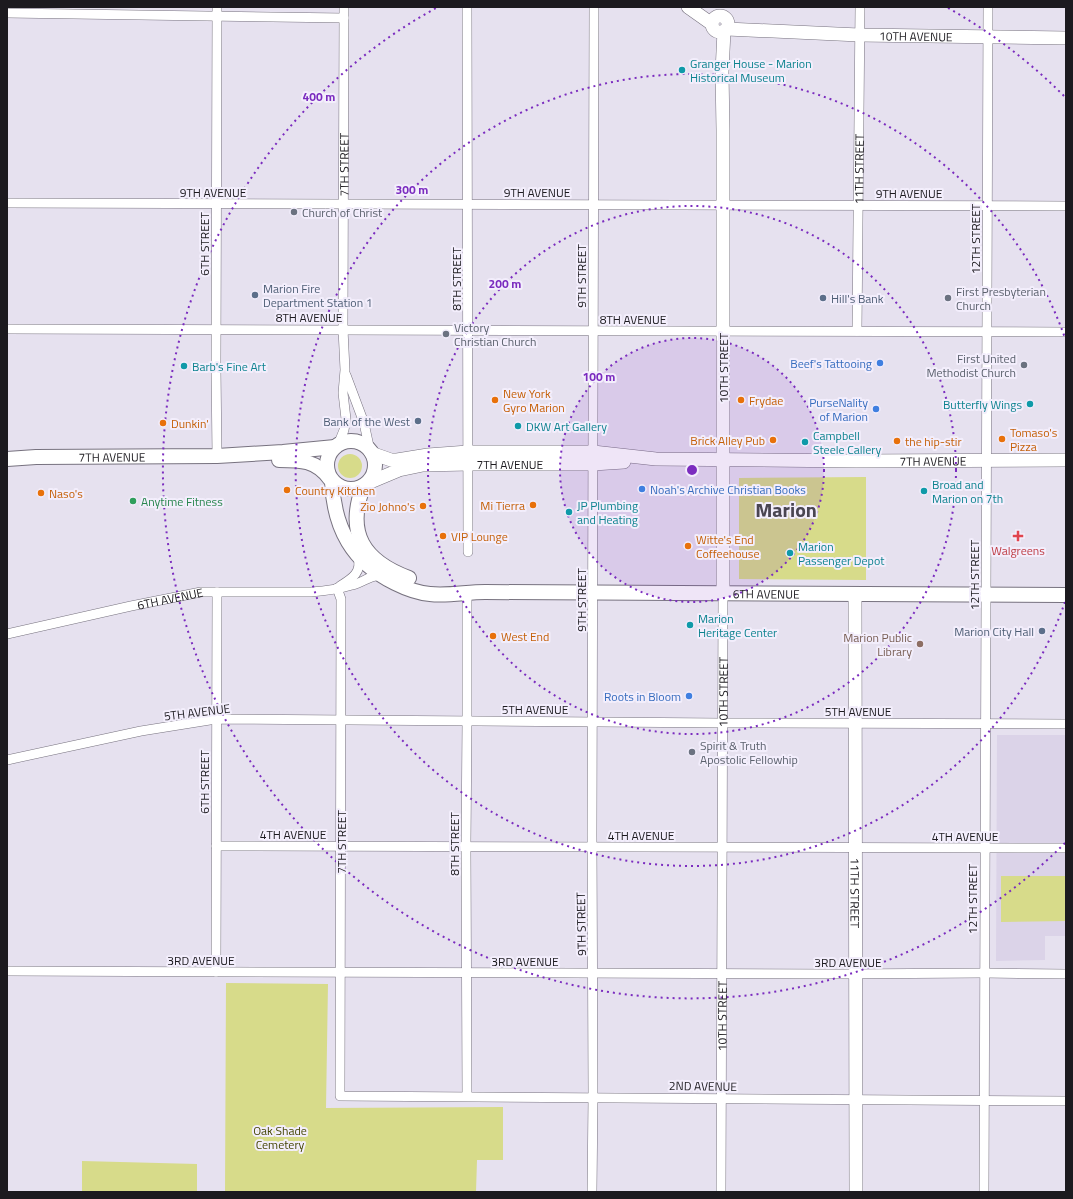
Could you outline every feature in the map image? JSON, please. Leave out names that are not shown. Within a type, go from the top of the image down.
[{"type":"main road","points":[[353,442],[364,445],[370,452],[374,461],[374,470],[366,485],[349,490],[343,489],[286,456],[353,442]]},
{"type":"main road","points":[[336,446],[330,452],[327,462],[327,473],[332,483],[335,506],[342,528],[358,557],[379,575]]},
{"type":"main road","name":"7TH AVENUE","points":[[7,459],[36,457],[286,456]]},
{"type":"main road","name":"6TH AVENUE","points":[[366,485],[357,506],[357,529],[362,545],[375,559],[402,576],[420,583],[467,592]]},
{"type":"main road","name":"6TH AVENUE","points":[[379,575],[402,586],[430,594],[467,592],[1066,595]]},
{"type":"street","name":"7TH STREET","points":[[336,446],[344,430],[346,418],[343,394],[345,370],[343,330],[344,7]]},
{"type":"street","name":"8TH STREET","points":[[467,7],[468,552]]},
{"type":"street","name":"9TH STREET","points":[[592,1192],[594,7]]},
{"type":"street","points":[[688,7],[721,20]]},
{"type":"street","points":[[696,7],[721,20]]},
{"type":"street","name":"11TH STREET","points":[[857,331],[860,7]]},
{"type":"street","name":"12TH STREET","points":[[984,1192],[988,7]]},
{"type":"street","points":[[7,13],[94,11],[217,12],[344,18]]},
{"type":"street","name":"6TH STREET","points":[[217,12],[217,456]]},
{"type":"street","name":"10TH AVENUE","points":[[721,20],[766,30],[859,35],[1066,38]]},
{"type":"street","name":"10TH STREET","points":[[721,20],[723,205],[721,1192]]},
{"type":"street","name":"9TH AVENUE","points":[[7,203],[857,204],[1066,206]]},
{"type":"street","name":"8TH AVENUE","points":[[7,329],[1066,332]]},
{"type":"street","name":"7TH STREET","points":[[345,370],[364,423],[370,452]]},
{"type":"street","name":"7TH AVENUE","points":[[370,452],[391,460],[428,454],[468,458],[1066,460]]},
{"type":"street","name":"7TH AVENUE","points":[[366,485],[399,470],[412,466],[468,458]]},
{"type":"street","name":"6TH AVENUE","points":[[337,588],[347,582],[358,571],[360,565],[358,557]]},
{"type":"street","name":"6TH AVENUE","points":[[7,634],[201,592],[327,591],[352,585],[368,577],[379,575]]},
{"type":"street","name":"7TH STREET","points":[[337,588],[341,599],[342,720],[340,846],[340,1096]]},
{"type":"street","name":"6TH STREET","points":[[216,592],[216,972]]},
{"type":"street","name":"8TH STREET","points":[[467,592],[467,1096]]},
{"type":"street","name":"11TH STREET","points":[[855,594],[856,1192]]},
{"type":"street","name":"5TH AVENUE","points":[[7,760],[141,731],[216,719],[1066,724]]},
{"type":"street","name":"4TH AVENUE","points":[[216,846],[1066,848]]},
{"type":"street","name":"3RD AVENUE","points":[[7,971],[1066,974]]},
{"type":"street","name":"2ND AVENUE","points":[[340,1096],[1066,1101]]},
{"type":"shaded area","points":[[997,735],[1066,735],[1066,936],[1045,936],[1045,960],[996,961]]},
{"type":"green space","points":[[350,454],[359,457],[362,466],[359,475],[350,478],[341,475],[338,466],[341,457]]},
{"type":"green space","points":[[866,477],[866,580],[739,579],[739,478]]},
{"type":"green space","points":[[1001,876],[1066,876],[1066,921],[1001,922]]},
{"type":"green space","name":"Oak Shade Cemetery","points":[[226,983],[328,984],[326,1108],[503,1107],[503,1160],[477,1160],[476,1192],[225,1192]]},
{"type":"green space","points":[[82,1161],[197,1164],[197,1192],[82,1192]]},
{"type":"place","name":"Granger House - Marion Historical Museum","points":[[682,70]]},
{"type":"place","name":"Church of Christ","points":[[294,212]]},
{"type":"place","name":"Marion Fire Department Station 1","points":[[255,295]]},
{"type":"place","name":"Hill's Bank","points":[[823,298]]},
{"type":"place","name":"First Presbyterian Church","points":[[948,298]]},
{"type":"place","name":"Victory Christian Church","points":[[446,334]]},
{"type":"place","name":"Beef's Tattooing","points":[[880,363]]},
{"type":"place","name":"First United Methodist Church","points":[[1024,365]]},
{"type":"place","name":"Barb's Fine Art","points":[[184,366]]},
{"type":"place","name":"New York Gyro Marion","points":[[495,400]]},
{"type":"place","name":"Frydae","points":[[741,400]]},
{"type":"place","name":"Butterfly Wings","points":[[1030,404]]},
{"type":"place","name":"PurseNality of Marion","points":[[876,409]]},
{"type":"place","name":"Bank of the West","points":[[418,421]]},
{"type":"place","name":"Dunkin'","points":[[163,423]]},
{"type":"place","name":"DKW Art Gallery","points":[[518,426]]},
{"type":"place","name":"Tomaso's Pizza","points":[[1002,439]]},
{"type":"place","name":"Brick Alley Pub","points":[[773,440]]},
{"type":"place","name":"the hip-stir","points":[[897,441]]},
{"type":"place","name":"Campbell Steele Callery","points":[[805,442]]},
{"type":"place","name":"Noah's Archive Christian Books","points":[[642,489]]},
{"type":"place","name":"Country Kitchen","points":[[287,490]]},
{"type":"place","name":"Broad and Marion on 7th","points":[[924,491]]},
{"type":"place","name":"Naso's","points":[[41,493]]},
{"type":"place","name":"Anytime Fitness","points":[[133,501]]},
{"type":"place","name":"Mi Tierra","points":[[533,505]]},
{"type":"place","name":"Zio Johno's","points":[[423,506]]},
{"type":"place","name":"JP Plumbing and Heating","points":[[569,512]]},
{"type":"place","name":"VIP Lounge","points":[[443,536]]},
{"type":"place","name":"Walgreens","points":[[1018,536]]},
{"type":"place","name":"Witte's End Coffeehouse","points":[[688,546]]},
{"type":"place","name":"Marion Passenger Depot","points":[[790,553]]},
{"type":"place","name":"Marion Heritage Center","points":[[690,625]]},
{"type":"place","name":"Marion City Hall","points":[[1042,631]]},
{"type":"place","name":"West End","points":[[493,636]]},
{"type":"place","name":"Marion Public Library","points":[[920,644]]},
{"type":"place","name":"Roots in Bloom","points":[[689,696]]},
{"type":"place","name":"Spirit & Truth Apostolic Fellowhip","points":[[692,752]]},
{"type":"district","name":"Marion","points":[[786,509]]}]
